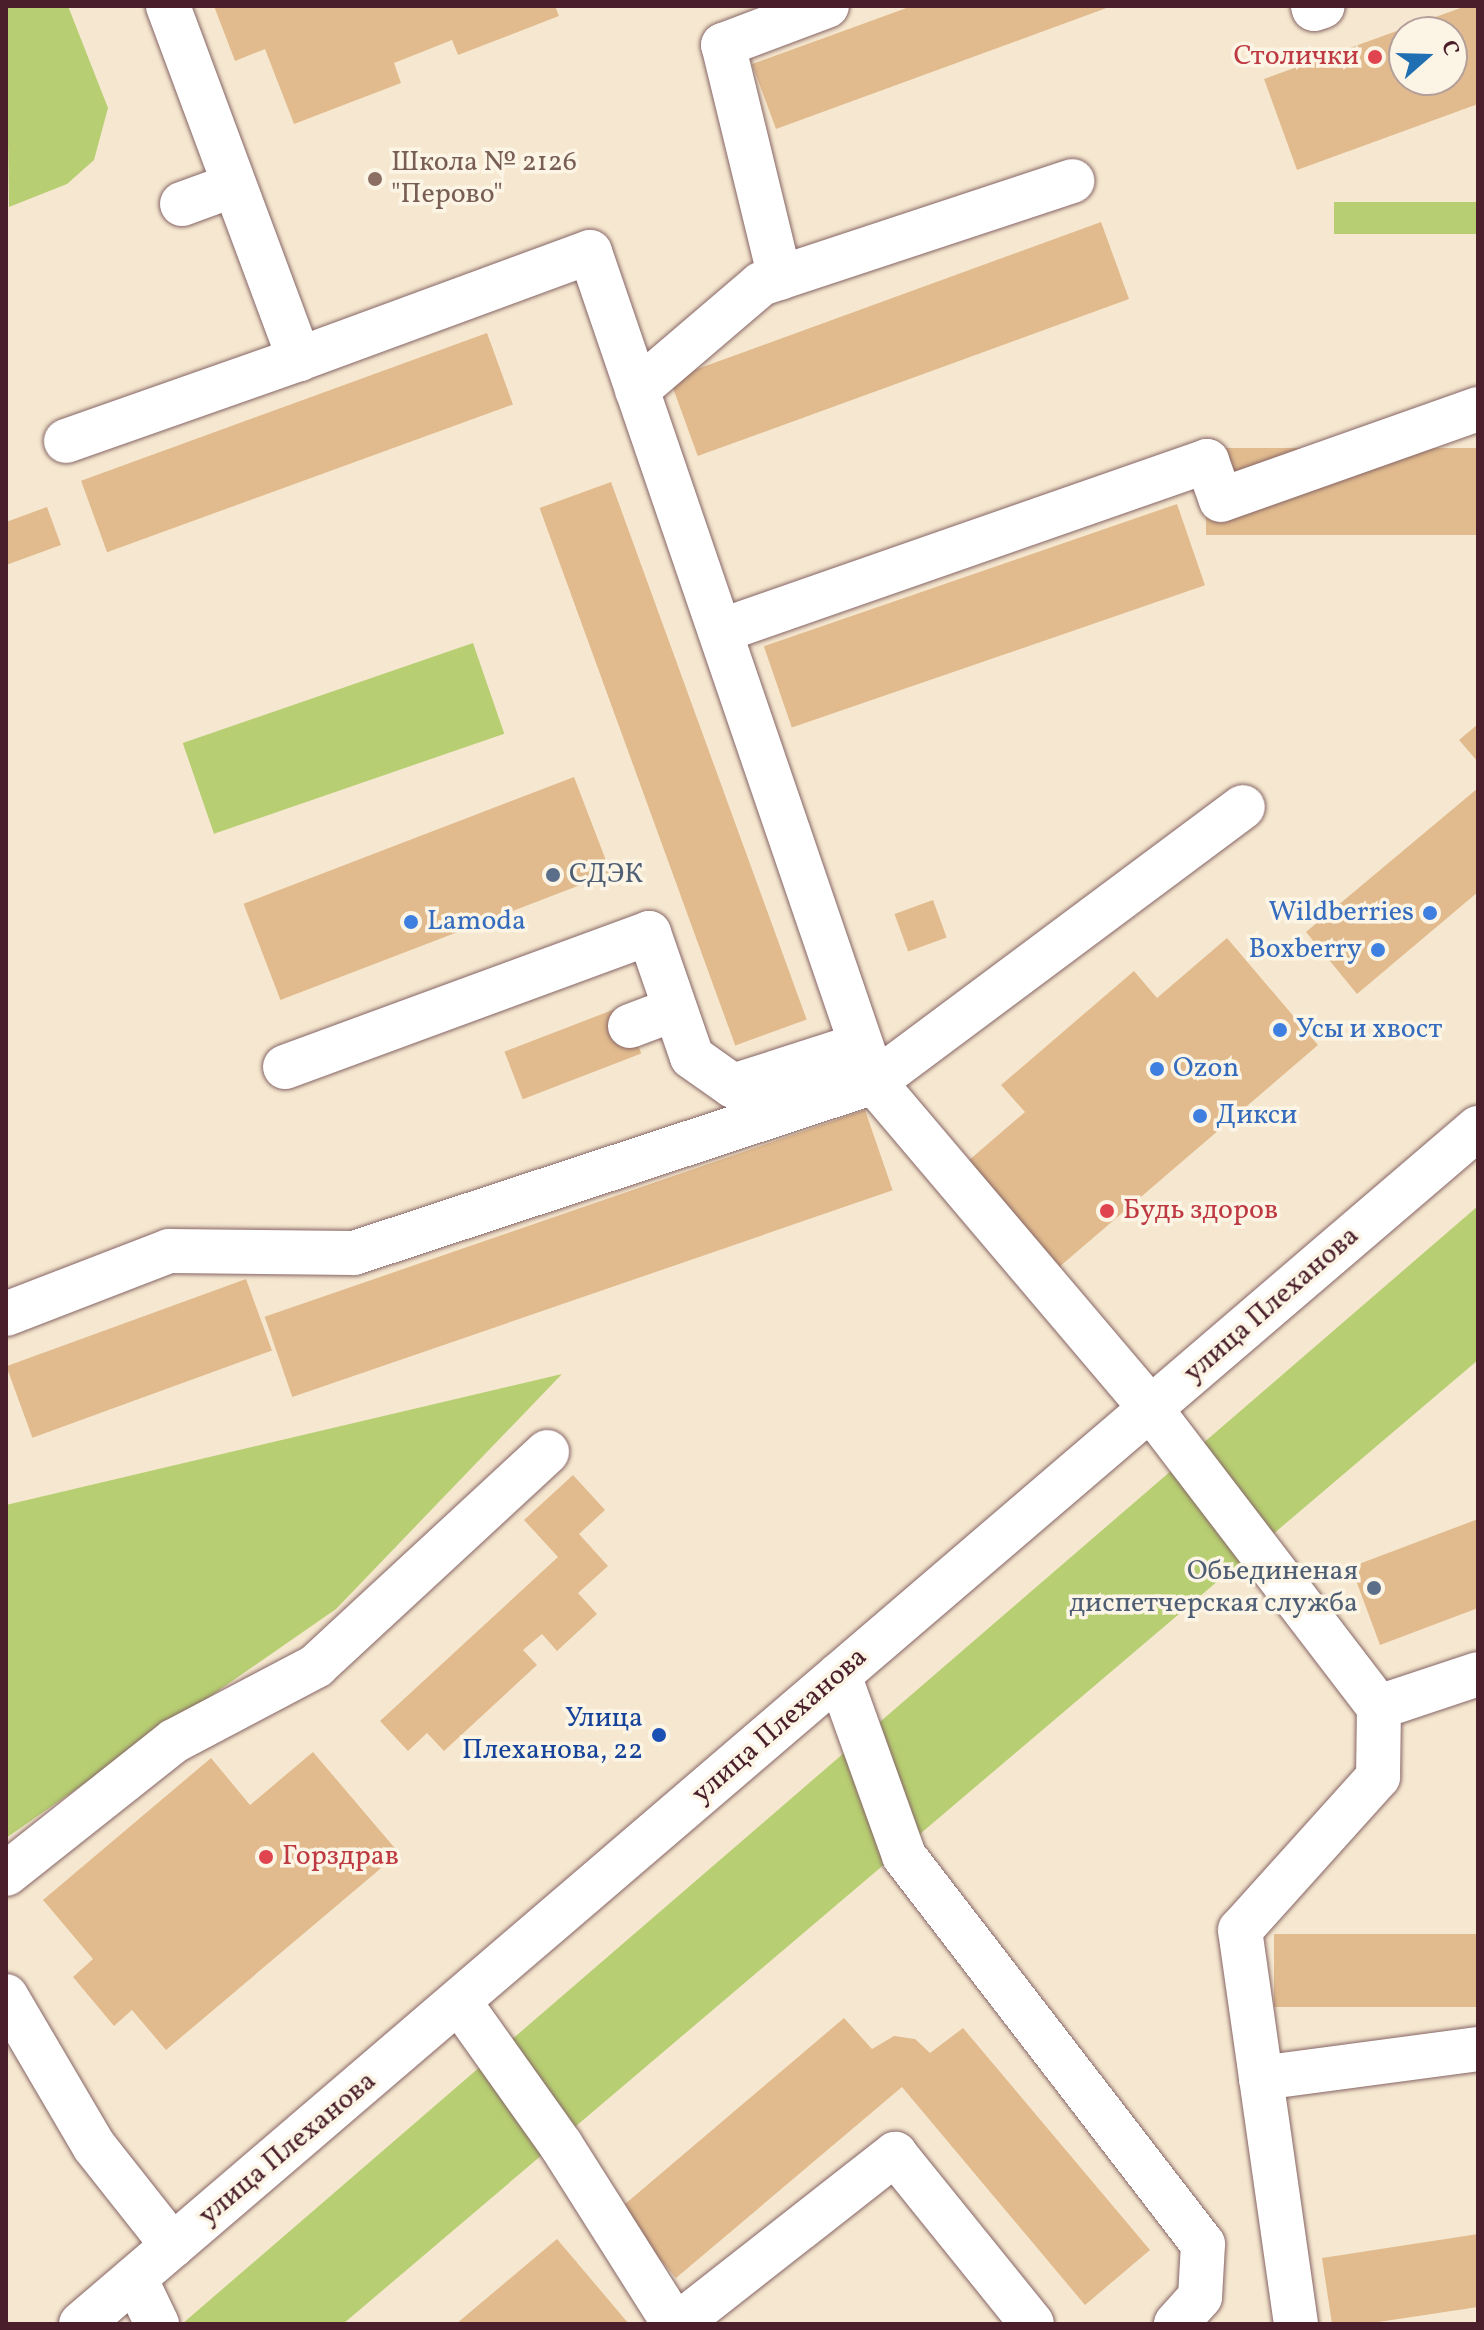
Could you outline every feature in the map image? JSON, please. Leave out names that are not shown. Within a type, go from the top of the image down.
[{"type":"street","points":[[780,278],[723,45],[827,6]]},
{"type":"street","points":[[1313,6],[1314,9],[1323,6]]},
{"type":"street","points":[[187,23],[234,185],[299,359]]},
{"type":"street","points":[[637,390],[761,284],[1072,181]]},
{"type":"street","points":[[182,204],[234,185]]},
{"type":"street","points":[[66,441],[590,252],[868,1063],[1150,1408],[1379,1707],[1378,1777],[1240,1930],[1296,2324]]},
{"type":"street","points":[[720,631],[1207,461],[1221,500],[1478,409]]},
{"type":"street","points":[[6,1314],[169,1251],[354,1253],[868,1063],[1243,807]]},
{"type":"street","points":[[285,1067],[649,933],[692,1057],[733,1086],[868,1063]]},
{"type":"street","points":[[630,1026],[675,1009]]},
{"type":"street","name":"улица Плеханова","points":[[81,2324],[460,2003],[1478,1128]]},
{"type":"street","points":[[6,1874],[174,1741],[316,1666],[547,1452]]},
{"type":"street","points":[[1379,1707],[1478,1674]]},
{"type":"street","points":[[839,1675],[904,1856],[1203,2244],[1200,2297],[1176,2324]]},
{"type":"street","points":[[460,2003],[561,2145],[676,2324],[895,2154],[1032,2324]]},
{"type":"street","points":[[9,2008],[94,2146],[173,2246]]},
{"type":"street","points":[[1261,2078],[1478,2049]]},
{"type":"street","points":[[135,2278],[157,2324]]},
{"type":"green space","points":[[6,6],[68,6],[108,108],[94,160],[67,184],[9,207]]},
{"type":"green space","points":[[1334,202],[1478,202],[1478,234],[1334,234]]},
{"type":"green space","points":[[473,643],[504,734],[214,834],[183,743]]},
{"type":"green space","points":[[1478,1206],[1478,1360],[343,2324],[182,2324]]},
{"type":"green space","points":[[562,1374],[336,1609],[6,1838],[6,1505]]},
{"type":"building","points":[[214,6],[555,6],[559,16],[458,55],[452,40],[394,63],[401,83],[294,124],[265,49],[235,61]]},
{"type":"building","points":[[912,6],[1112,6],[776,129],[752,64]]},
{"type":"building","points":[[1466,6],[1478,6],[1478,104],[1297,170],[1264,79],[1388,34],[1388,96],[1468,96],[1468,16],[1438,16]]},
{"type":"building","points":[[1101,222],[1129,299],[698,456],[670,379]]},
{"type":"building","points":[[487,333],[513,404],[107,552],[81,481]]},
{"type":"building","points":[[1206,448],[1478,448],[1478,535],[1206,535]]},
{"type":"building","points":[[611,482],[807,1020],[735,1045],[540,508]]},
{"type":"building","points":[[1177,504],[1205,585],[792,728],[764,646]]},
{"type":"building","points":[[47,507],[61,545],[6,565],[6,522]]},
{"type":"building","points":[[1478,724],[1478,762],[1459,740]]},
{"type":"building","points":[[574,777],[611,873],[280,1000],[244,904]]},
{"type":"building","points":[[1478,788],[1478,892],[1357,994],[1306,932]]},
{"type":"building","points":[[933,900],[947,938],[908,952],[894,914]]},
{"type":"building","points":[[1227,938],[1318,1045],[1058,1268],[968,1161],[1025,1112],[1001,1085],[1134,971],[1157,998]]},
{"type":"building","points":[[623,1006],[641,1054],[523,1099],[504,1052]]},
{"type":"building","points":[[865,1110],[893,1190],[292,1397],[265,1317]]},
{"type":"building","points":[[246,1279],[272,1350],[32,1438],[6,1366]]},
{"type":"building","points":[[573,1475],[605,1510],[579,1534],[608,1566],[578,1593],[597,1614],[557,1651],[542,1634],[523,1650],[537,1665],[444,1751],[427,1733],[408,1751],[380,1721],[558,1557],[524,1520]]},
{"type":"building","points":[[1478,1519],[1478,1608],[1380,1645],[1351,1567]]},
{"type":"building","points":[[313,1752],[399,1853],[166,2050],[132,2010],[114,2026],[73,1977],[93,1959],[43,1900],[211,1758],[250,1805]]},
{"type":"building","points":[[1274,1934],[1478,1934],[1478,2007],[1274,2007]]},
{"type":"building","points":[[844,2018],[872,2049],[894,2036],[915,2039],[930,2053],[963,2028],[1150,2250],[1085,2305],[902,2087],[676,2278],[618,2210]]},
{"type":"building","points":[[1478,2234],[1478,2307],[1365,2324],[1332,2324],[1322,2258]]},
{"type":"building","points":[[557,2239],[629,2324],[456,2324]]},
{"type":"place","name":"Столички","points":[[1375,57]]},
{"type":"place","name":"Школа № 2126 \"Перово\"","points":[[375,179]]},
{"type":"place","name":"СДЭК","points":[[553,875]]},
{"type":"place","name":"Wildberries","points":[[1430,913]]},
{"type":"place","name":"Lamoda","points":[[411,922]]},
{"type":"place","name":"Boxberry","points":[[1378,950]]},
{"type":"place","name":"Усы и хвост","points":[[1280,1030]]},
{"type":"place","name":"Ozon","points":[[1157,1069]]},
{"type":"place","name":"Дикси","points":[[1200,1116]]},
{"type":"place","name":"Будь здоров","points":[[1107,1211]]},
{"type":"place","name":"Обьединеная диспетчерская служба","points":[[1374,1588]]},
{"type":"place","name":"Улица Плеханова, 22","points":[[659,1735]]},
{"type":"place","name":"Горздрав","points":[[266,1857]]}]
